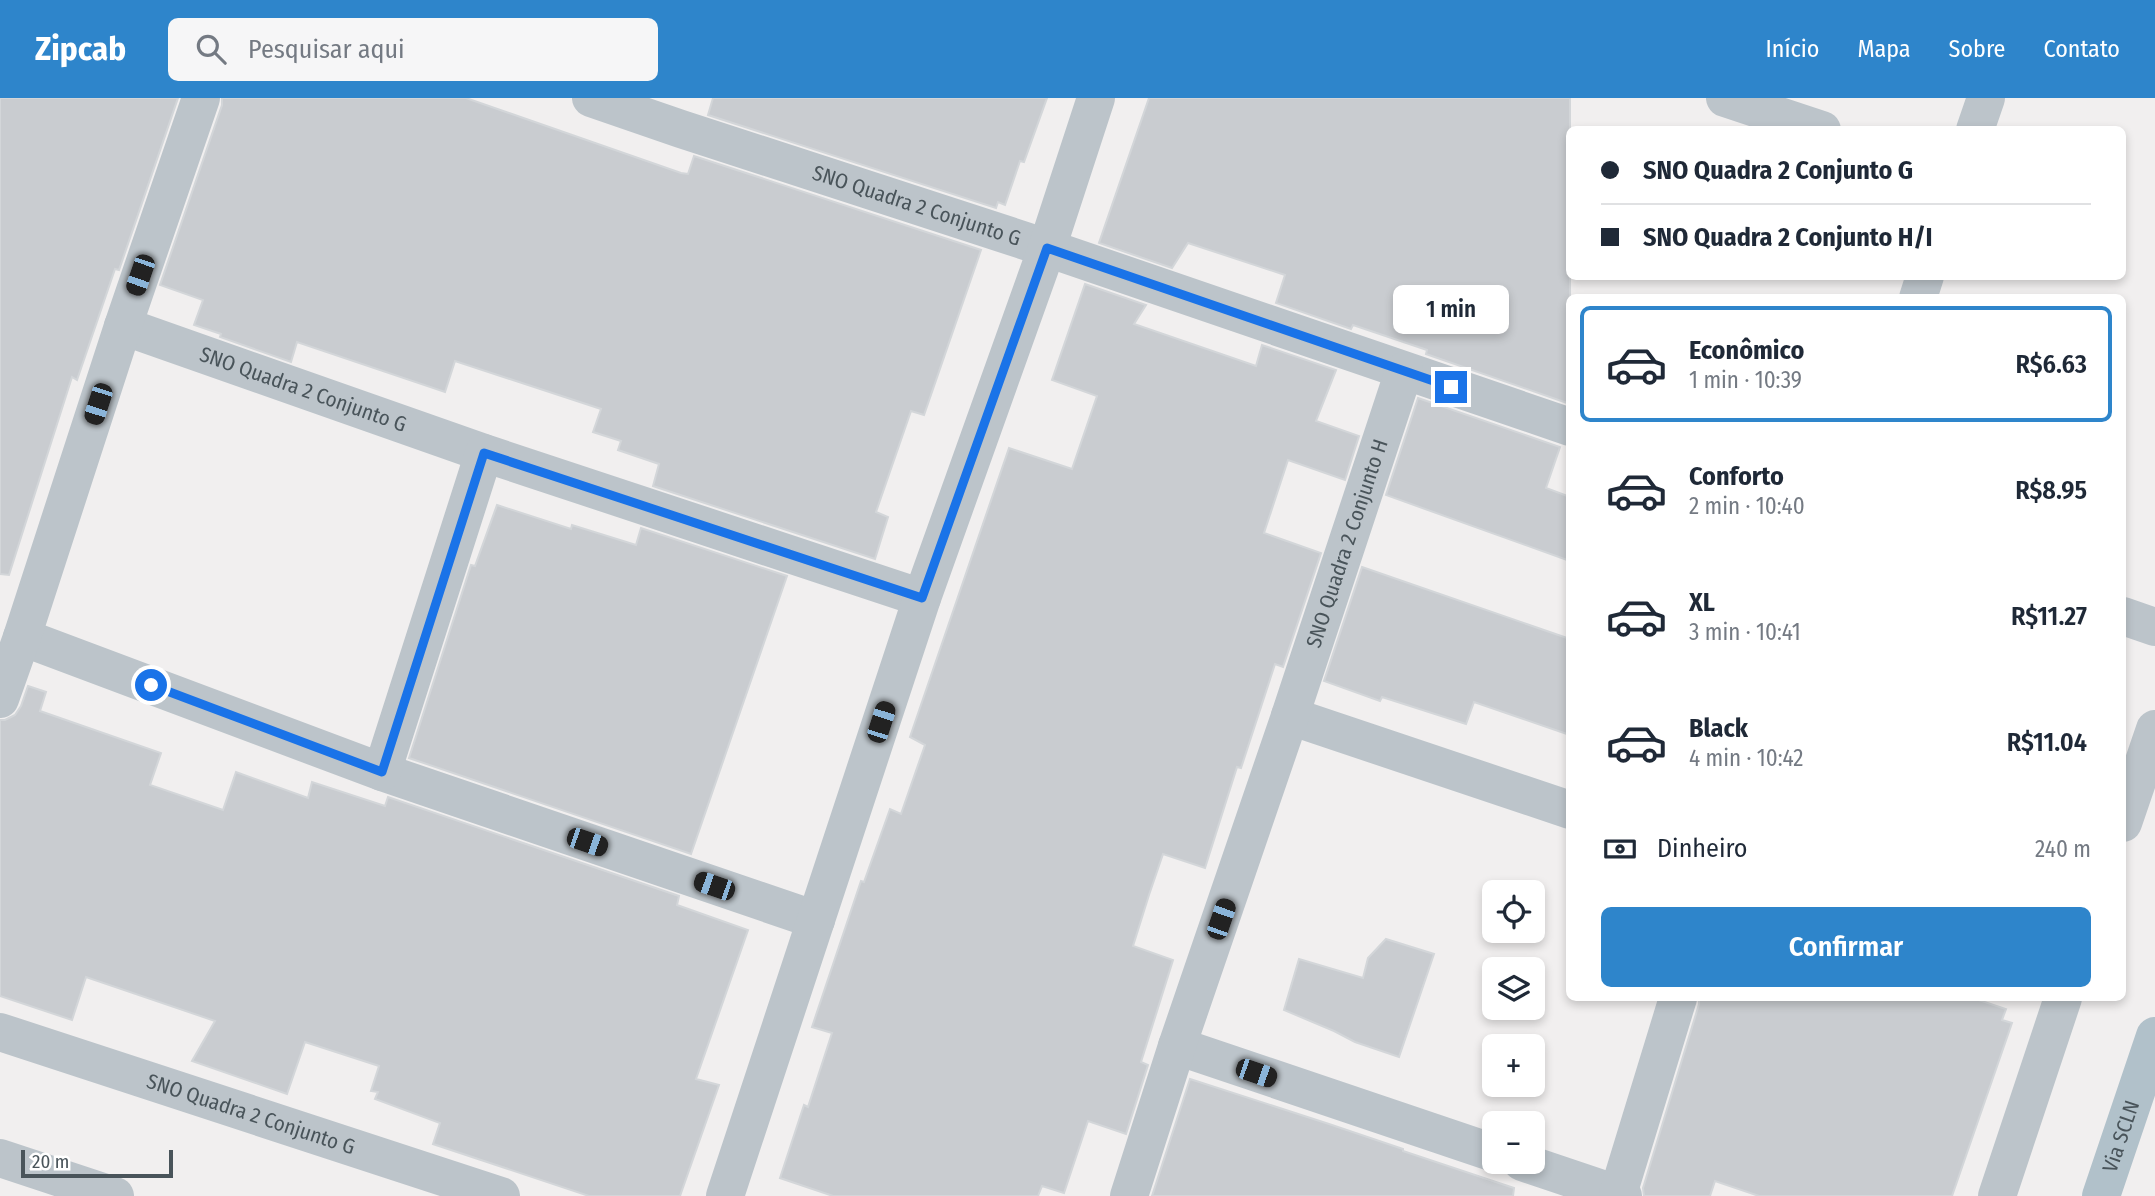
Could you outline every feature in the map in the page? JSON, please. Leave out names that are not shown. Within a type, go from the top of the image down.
[{"type":"main road","name":"Via SCLN","points":[[2101,1196],[2155,1036]]},
{"type":"street","points":[[0,699],[201,98]]},
{"type":"street","name":"SNO Quadra 2 Conjunto G","points":[[591,98],[686,114],[1047,248],[922,598],[725,1196]]},
{"type":"street","points":[[1096,98],[1047,248],[1566,426]]},
{"type":"street","points":[[1725,98],[1810,126]]},
{"type":"street","points":[[1976,126],[1986,98]]},
{"type":"street","name":"SNO Quadra 2 Conjunto G","points":[[123,326],[484,453],[922,598]]},
{"type":"street","name":"SNO Quadra 2 Conjunto H","points":[[1129,1196],[1404,371]]},
{"type":"street","points":[[382,772],[484,453]]},
{"type":"street","points":[[2126,616],[2155,627]]},
{"type":"street","points":[[22,637],[382,772],[816,920]]},
{"type":"street","points":[[1290,716],[1566,809]]},
{"type":"street","points":[[2126,814],[2155,729]]},
{"type":"street","points":[[1545,1170],[1621,1195],[1677,1001]]},
{"type":"street","points":[[1997,1196],[2062,1001]]},
{"type":"street","name":"SNO Quadra 2 Conjunto G","points":[[0,1032],[501,1196]]},
{"type":"street","points":[[1177,1046],[1482,1149]]},
{"type":"street","points":[[0,1158],[115,1196]]},
{"type":"building","points":[[0,98],[178,98],[119,270],[115,269],[77,380],[72,377],[9,575],[0,574]]},
{"type":"building","points":[[222,98],[466,98],[681,173],[688,174],[694,156],[981,250],[924,415],[911,411],[876,512],[888,517],[875,559],[653,486],[659,464],[618,450],[621,441],[593,432],[601,409],[455,361],[445,392],[297,342],[291,362],[194,325],[203,300],[160,285],[222,105]]},
{"type":"building","points":[[713,98],[1047,98],[1024,162],[1020,161],[1005,205],[998,202],[996,208],[708,115]]},
{"type":"building","points":[[1149,98],[1570,98],[1570,126],[1566,126],[1566,280],[1570,280],[1570,294],[1566,294],[1566,403],[1426,354],[1427,350],[1353,325],[1351,329],[1276,303],[1285,275],[1188,243],[1172,268],[1099,243]]},
{"type":"building","points":[[1085,284],[1146,305],[1134,324],[1256,366],[1262,345],[1336,370],[1316,421],[1359,436],[1345,480],[1288,460],[1264,533],[1321,553],[1283,667],[1275,664],[1241,768],[1237,767],[1205,868],[1163,854],[1149,895],[1133,946],[1173,960],[1141,1062],[1148,1065],[1126,1134],[1088,1121],[1064,1193],[1042,1186],[1038,1196],[833,1196],[780,1178],[804,1105],[808,1107],[832,1033],[812,1027],[861,881],[864,882],[890,809],[901,814],[925,745],[910,737],[1009,448],[1072,469],[1097,396],[1052,380]]},
{"type":"building","points":[[1418,398],[1560,447],[1546,488],[1566,496],[1566,560],[1386,495]]},
{"type":"building","points":[[497,505],[571,529],[572,525],[636,545],[641,528],[787,576],[691,854],[409,758],[471,565],[475,566]]},
{"type":"building","points":[[1362,567],[1566,638],[1566,734],[1474,702],[1466,724],[1382,697],[1380,701],[1324,681]]},
{"type":"building","points":[[28,686],[46,692],[40,711],[161,753],[150,785],[223,810],[236,772],[308,798],[312,782],[385,806],[388,797],[679,896],[677,905],[748,930],[696,1079],[719,1085],[680,1196],[589,1196],[433,1144],[440,1123],[375,1099],[378,1092],[371,1091],[379,1066],[305,1042],[287,1094],[192,1061],[215,1021],[86,977],[72,1020],[0,996],[0,720],[15,715]]},
{"type":"building","points":[[1386,939],[1434,954],[1399,1057],[1355,1042],[1284,1010],[1299,959],[1363,978],[1368,958]]},
{"type":"building","points":[[1699,1001],[1982,1001],[2006,1009],[2002,1020],[2012,1023],[1952,1196],[1759,1196],[1715,1181],[1710,1196],[1644,1196],[1643,1188]]},
{"type":"building","points":[[1190,1079],[1514,1188],[1513,1196],[1152,1196]]},
{"type":"route","points":[[151,685],[382,772],[484,453],[922,598],[1047,248],[1451,387]]}]
